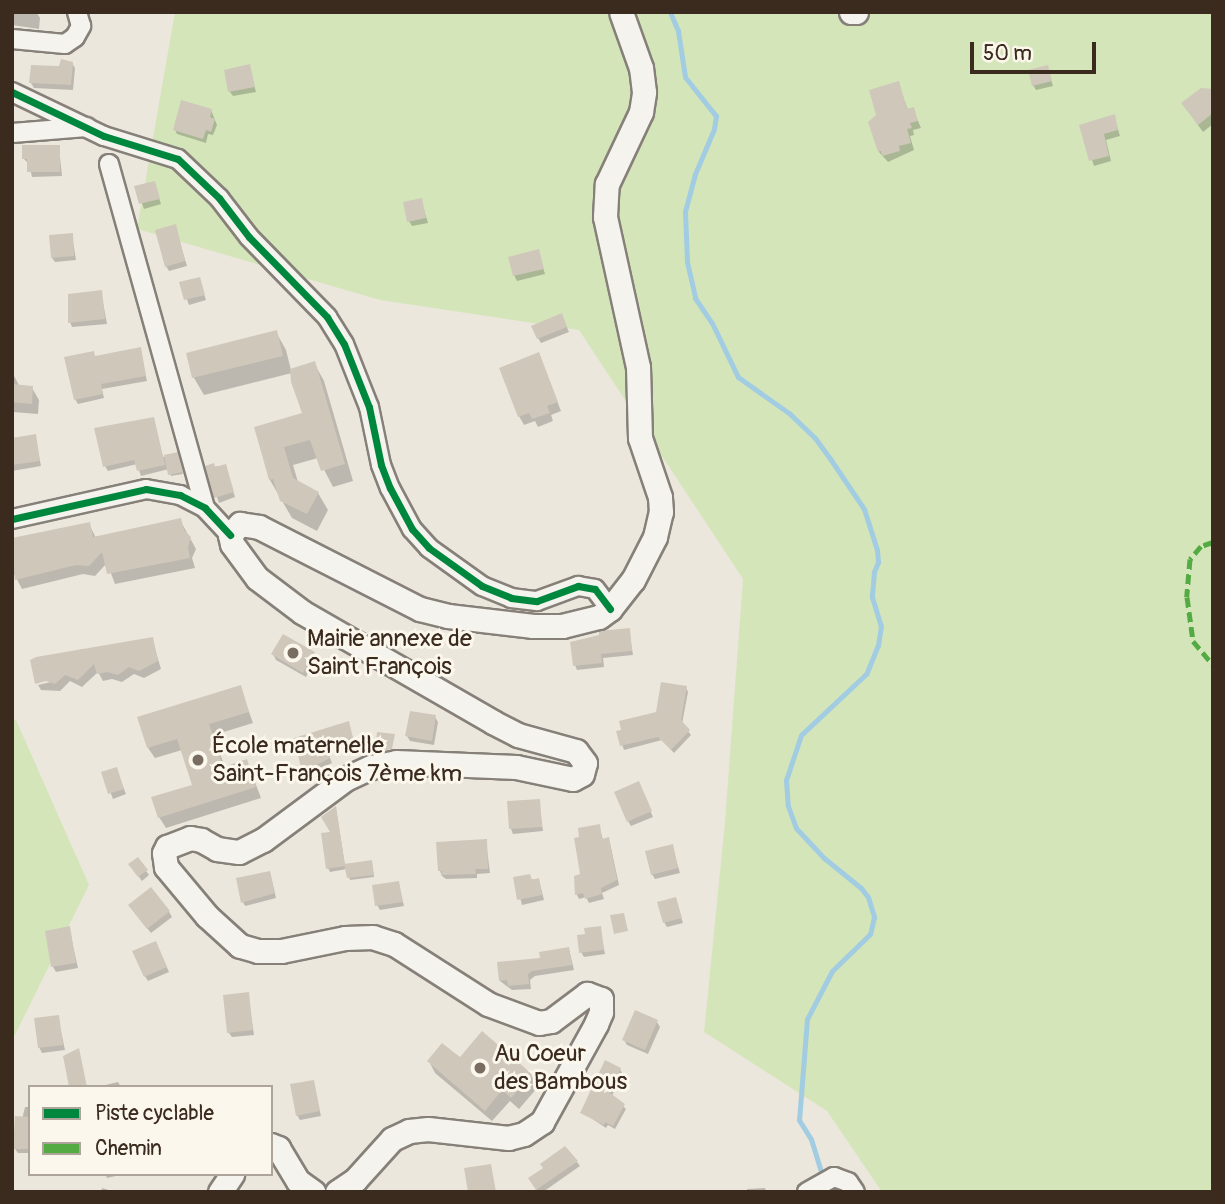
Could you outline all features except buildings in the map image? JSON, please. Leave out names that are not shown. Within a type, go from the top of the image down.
[{"type":"main road","points":[[337,1192],[355,1180],[392,1139],[409,1131],[428,1129],[508,1138],[524,1134],[542,1122],[596,1024],[601,1012],[601,999],[587,994],[562,1015],[539,1023],[488,1004],[394,944],[373,937],[345,938],[281,951],[258,951],[240,946],[207,916],[166,867],[164,859],[167,847],[190,838],[201,839],[217,849],[239,852],[263,840],[345,779],[371,767],[396,762],[516,767],[573,779],[582,774],[585,763],[576,751],[518,735],[493,722],[302,612],[257,578],[232,544],[230,535],[240,524],[259,527],[392,597],[420,609],[448,616],[562,626],[599,617],[610,609],[633,580],[651,548],[661,512],[640,438],[638,367],[605,217],[607,184],[642,112],[644,92],[641,68],[621,12]]},
{"type":"main road","points":[[273,1146],[278,1148],[298,1181],[313,1192]]},
{"type":"main road","points":[[220,1192],[231,1176]]},
{"type":"street","points":[[12,39],[65,44],[75,37],[81,26],[77,12]]},
{"type":"street","points":[[12,92],[121,142],[178,159],[219,198],[249,237],[327,317],[358,374],[390,488],[412,529],[429,548],[482,586],[511,598],[537,601],[578,586],[595,589],[610,609]]},
{"type":"street","points":[[12,133],[87,127]]},
{"type":"street","points":[[109,164],[205,508]]},
{"type":"street","points":[[12,519],[146,488],[180,495],[205,508],[230,535]]},
{"type":"street","points":[[820,1184],[848,1182],[855,1192]]},
{"type":"green space","points":[[175,12],[1213,12],[1213,1192],[882,1192],[827,1111],[704,1032],[725,822],[743,579],[579,330],[380,300],[137,229]]},
{"type":"green space","points":[[12,720],[16,720],[89,885],[12,1041]]},
{"type":"waterway","points":[[670,12],[678,31],[685,77],[716,116],[714,129],[695,174],[685,212],[687,262],[695,298],[712,323],[738,377],[790,414],[815,438],[831,460],[864,509],[877,550],[878,562],[874,572],[872,597],[881,626],[878,645],[866,674],[801,735],[786,780],[788,806],[796,828],[824,858],[861,888],[868,897],[874,917],[870,934],[832,971],[807,1019],[799,1120],[811,1139],[823,1178]]},
{"type":"marked path","points":[[1213,542],[1201,546],[1190,559],[1187,597],[1193,641],[1213,665]]},
{"type":"cycle path","points":[[12,92],[104,136],[178,159],[219,198],[249,237],[327,317],[344,344],[369,407],[381,465],[390,488],[412,529],[429,548],[482,586],[511,598],[537,601],[578,586],[595,589],[610,609]]},
{"type":"cycle path","points":[[12,519],[146,489],[180,495],[205,508],[230,535]]},
{"type":"place","name":"Mairie annexe de Saint François","points":[[293,653]]},
{"type":"place","name":"École maternelle Saint-François 7ème km","points":[[198,760]]},
{"type":"place","name":"Au Coeur des Bambous","points":[[480,1068]]}]
